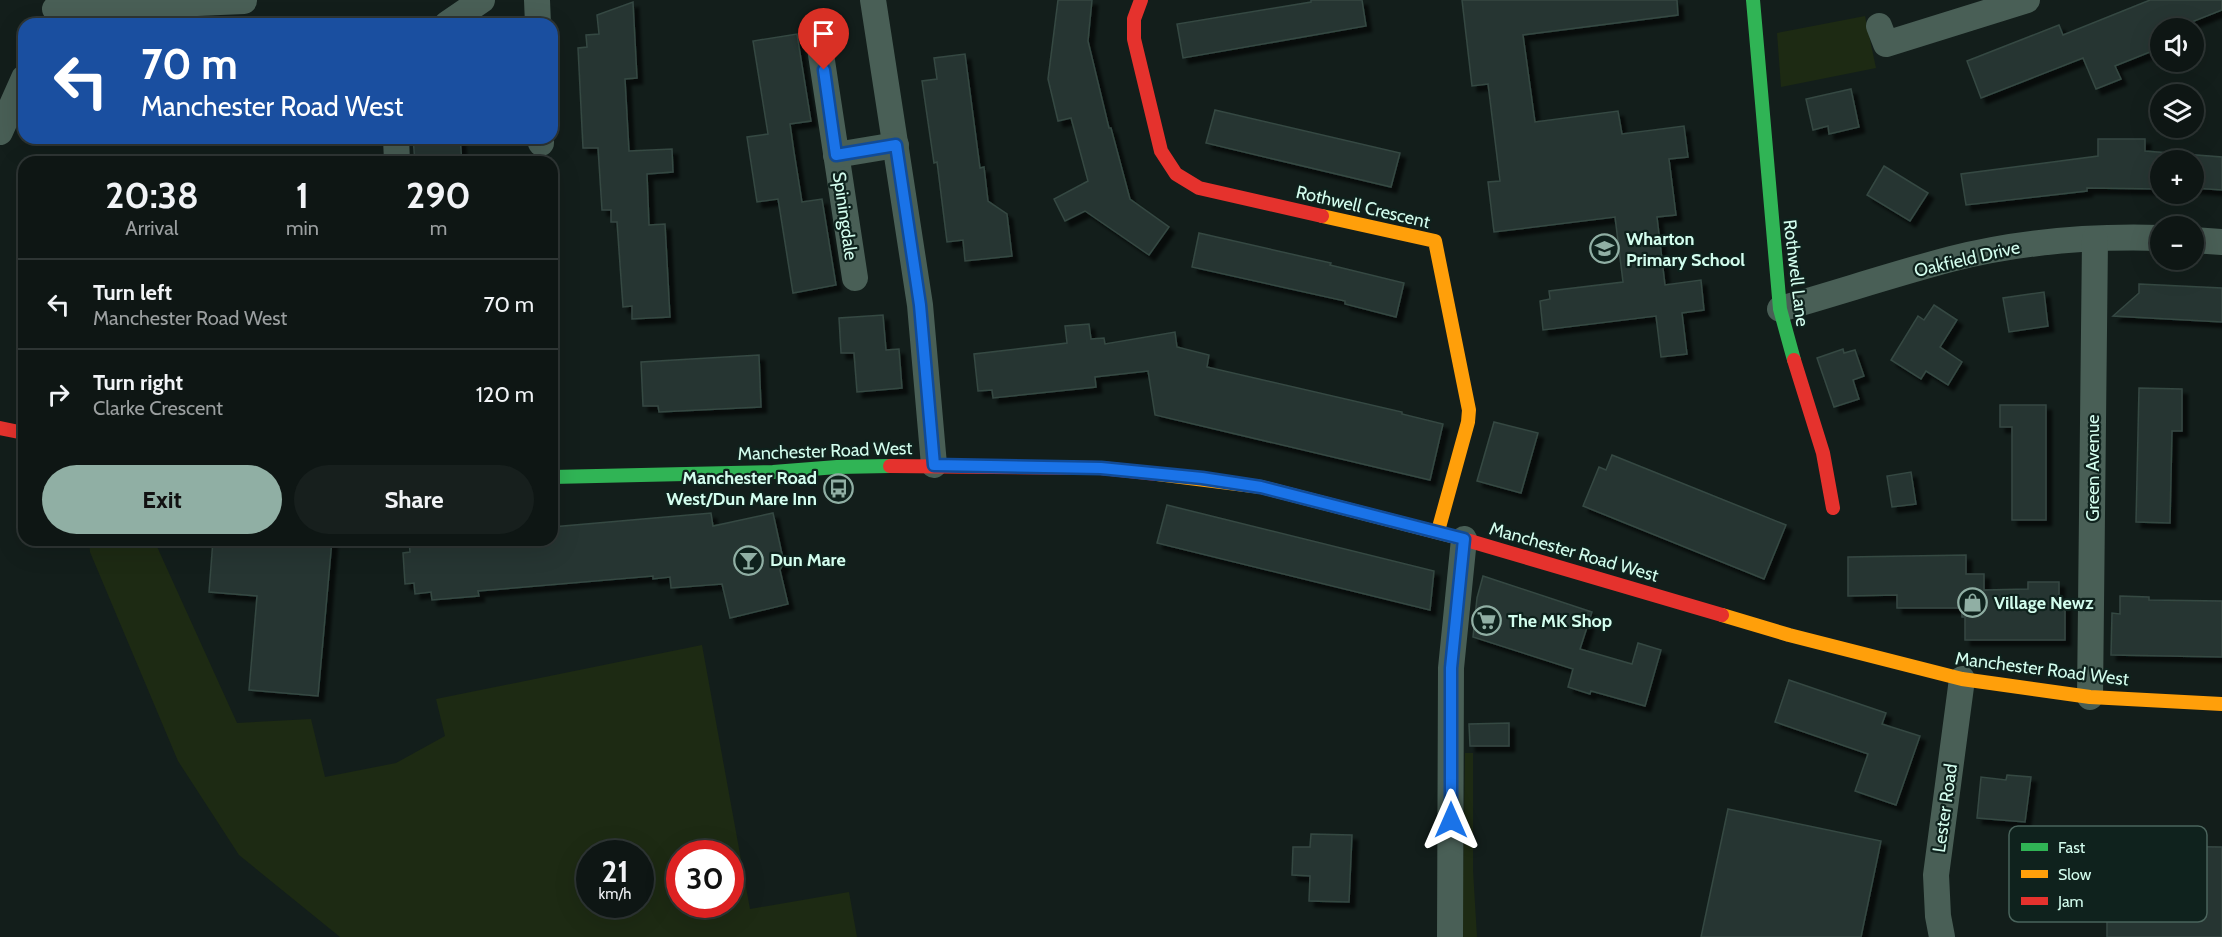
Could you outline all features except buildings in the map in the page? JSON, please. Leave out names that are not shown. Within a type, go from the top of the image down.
[{"type":"main road","name":"Rothwell Crescent","points":[[1141,0],[1135,9],[1134,39],[1161,151],[1175,174],[1186,183],[1198,188],[1435,241],[1469,410],[1468,422],[1438,531]]},
{"type":"main road","name":"Rothwell Lane","points":[[1753,0],[1780,309],[1784,330],[1823,453],[1833,508]]},
{"type":"main road","points":[[0,428],[18,432]]},
{"type":"main road","name":"Manchester Road West","points":[[558,477],[773,472],[837,467],[934,465],[1101,468],[1202,478],[1261,487],[1438,531],[1789,634],[1962,679],[2090,697],[2222,704]]},
{"type":"street","points":[[456,18],[482,0]]},
{"type":"street","points":[[537,0],[538,18]]},
{"type":"street","points":[[873,0],[920,305],[934,465]]},
{"type":"street","points":[[1879,26],[1886,44],[2027,0]]},
{"type":"street","points":[[53,11],[244,2]]},
{"type":"street","name":"Spiningdale","points":[[818,28],[855,278]]},
{"type":"street","points":[[0,132],[18,92]]},
{"type":"street","name":"Spiningdale","points":[[836,155],[896,145]]},
{"type":"street","name":"Oakfield Drive","points":[[1780,309],[1952,259],[2013,247],[2095,239],[2150,238]]},
{"type":"street","name":"Green Avenue","points":[[2090,697],[2095,239]]},
{"type":"street","points":[[2204,241],[2222,242]]},
{"type":"street","points":[[1450,937],[1451,668],[1464,539]]},
{"type":"street","name":"Lester Road","points":[[1942,937],[1938,916],[1936,875],[1962,679]]},
{"type":"green space","points":[[1865,16],[1876,68],[1781,87],[1777,33]]},
{"type":"green space","points":[[90,546],[157,546],[237,723],[311,719],[325,777],[396,763],[445,736],[436,699],[702,645],[737,840],[666,840],[666,918],[744,918],[744,876],[750,909],[849,892],[857,937],[340,937],[239,855],[178,761],[90,552]]},
{"type":"green space","points":[[1465,753],[1473,753],[1473,870],[1477,937],[1462,937]]},
{"type":"traffic: fast","points":[[1753,0],[1780,309],[1794,360]]},
{"type":"traffic: fast","points":[[558,477],[773,472],[890,466]]},
{"type":"traffic: slow","points":[[1322,216],[1435,241],[1469,410],[1468,422],[1438,531]]},
{"type":"traffic: slow","points":[[1157,474],[1261,487],[1463,539]]},
{"type":"traffic: slow","points":[[1722,615],[1789,635],[1962,679],[2090,697],[2222,704]]},
{"type":"traffic: jam","points":[[1141,0],[1134,19],[1134,39],[1161,151],[1176,174],[1199,188],[1322,216]]},
{"type":"traffic: jam","points":[[1794,360],[1823,453],[1833,508]]},
{"type":"traffic: jam","points":[[0,428],[18,432]]},
{"type":"traffic: jam","points":[[890,466],[1101,468],[1157,474]]},
{"type":"traffic: jam","points":[[1463,539],[1722,615]]},
{"type":"place","name":"Wharton Primary School","points":[[1605,249]]},
{"type":"place","name":"Manchester Road West/Dun Mare Inn","points":[[838,488]]},
{"type":"place","name":"Dun Mare","points":[[749,560]]},
{"type":"place","name":"Village Newz","points":[[1973,603]]},
{"type":"place","name":"The MK Shop","points":[[1487,621]]},
{"type":"route","points":[[824,70],[836,155],[896,145],[920,305],[934,465],[1101,468],[1202,478],[1261,487],[1464,539],[1451,668],[1451,820]]}]
